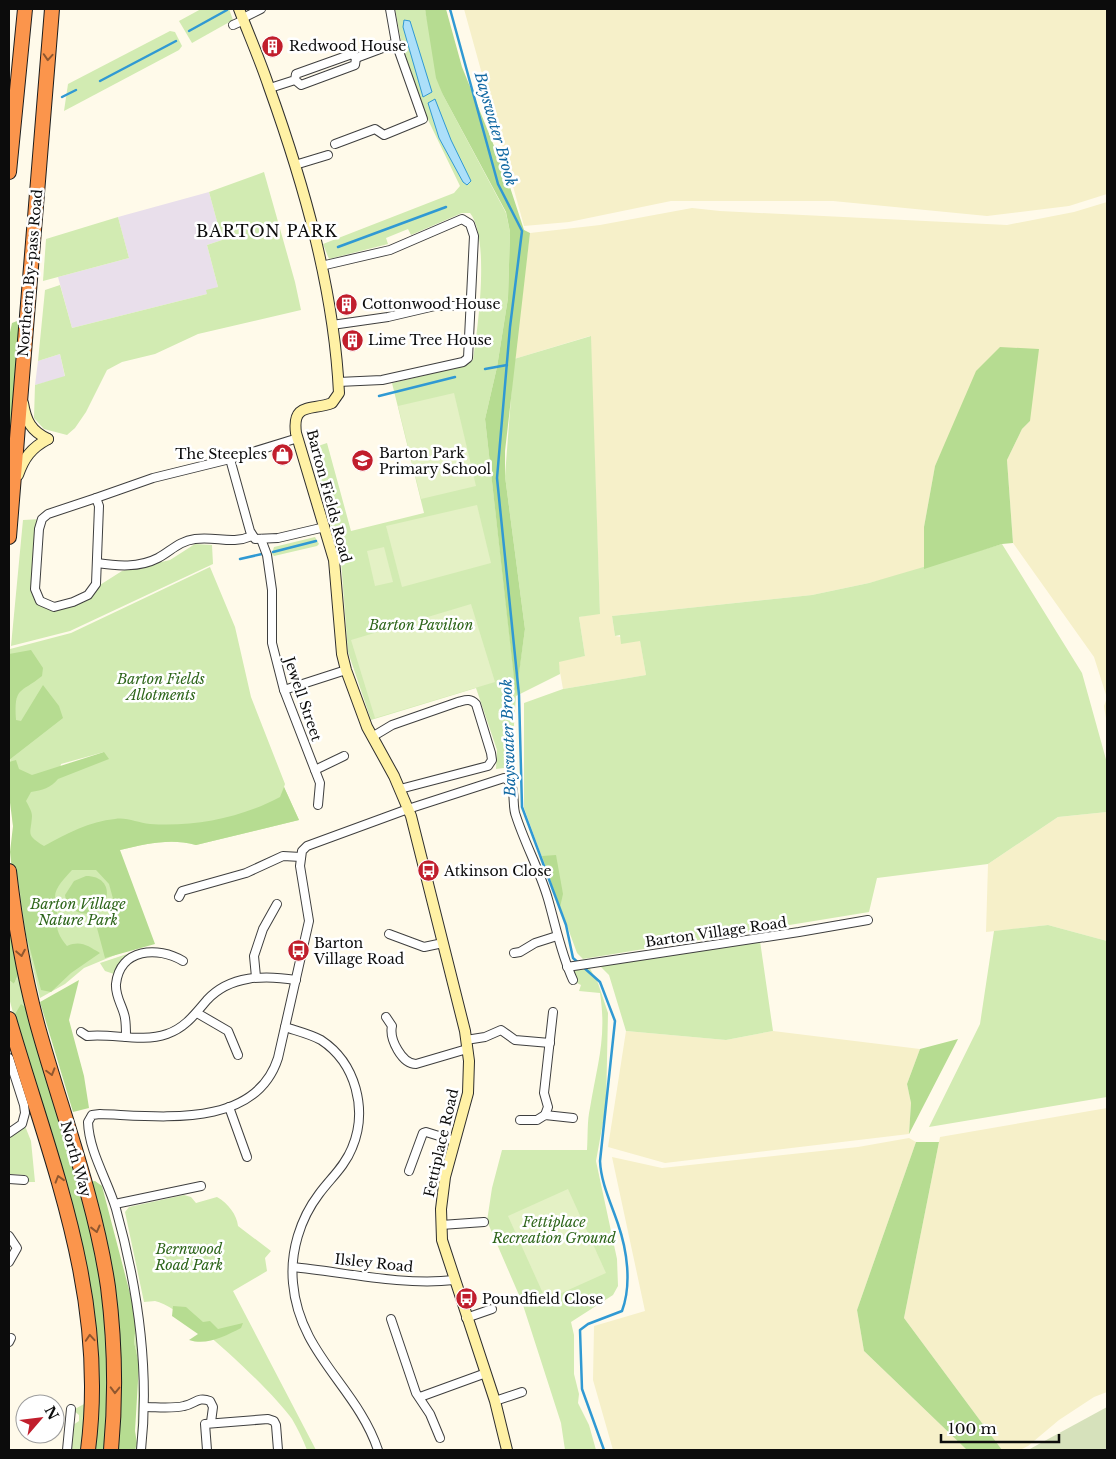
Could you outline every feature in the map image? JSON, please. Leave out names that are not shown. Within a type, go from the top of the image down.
[{"type":"highway","points":[[9,172],[25,9]]},
{"type":"highway","name":"Northern By-pass Road","points":[[9,537],[52,9]]},
{"type":"highway","name":"North Way","points":[[9,871],[15,921],[35,1017],[88,1197],[105,1269],[115,1359],[111,1450]]},
{"type":"highway","name":"North Way","points":[[9,1019],[59,1178],[81,1266],[91,1361],[88,1450]]},
{"type":"street","points":[[234,26],[242,16],[261,9]]},
{"type":"street","points":[[335,144],[375,129],[384,135],[423,119],[396,43],[390,9]]},
{"type":"street","name":"Barton Fields Road","points":[[242,16],[270,88],[295,165],[322,266],[332,325],[339,393],[332,403],[306,409],[296,415],[298,438],[334,560],[342,654],[346,670],[372,737],[400,789],[408,809]]},
{"type":"street","points":[[356,58],[396,43]]},
{"type":"street","points":[[295,80],[296,74],[352,54],[356,58]]},
{"type":"street","points":[[295,80],[301,85],[355,65],[356,58]]},
{"type":"street","points":[[270,88],[295,80]]},
{"type":"street","points":[[295,165],[328,155]]},
{"type":"street","points":[[322,266],[390,250],[462,219],[470,224],[474,236],[470,353],[463,362],[382,380],[338,382]]},
{"type":"street","points":[[332,325],[388,317],[435,306],[471,306]]},
{"type":"street","points":[[12,490],[24,460],[31,450],[48,439],[37,434],[29,425],[21,387]]},
{"type":"street","points":[[96,498],[99,506],[96,584],[88,596],[54,607],[40,600],[35,589],[39,530],[42,519],[48,514],[153,478],[230,459],[298,438]]},
{"type":"street","points":[[230,459],[252,536],[255,539],[325,526]]},
{"type":"street","points":[[97,563],[118,566],[137,564],[160,557],[176,544],[195,539],[240,541],[252,536]]},
{"type":"street","name":"Jewell Street","points":[[262,539],[267,555],[272,590],[272,643],[284,690],[320,783],[318,805]]},
{"type":"street","points":[[284,690],[346,670]]},
{"type":"street","points":[[372,737],[392,725],[466,699],[472,700],[476,704],[491,753],[492,760],[488,766],[400,789]]},
{"type":"street","points":[[316,770],[344,756]]},
{"type":"street","points":[[247,1157],[229,1107],[260,1088],[271,1076],[285,1027],[309,921],[302,883],[301,857],[302,851],[312,842],[504,778],[508,779],[512,784],[515,814],[548,899],[557,936],[570,966],[573,980]]},
{"type":"street","name":"Fettiplace Road","points":[[408,809],[467,1044],[468,1094],[443,1184],[441,1225],[446,1254],[495,1401],[507,1450]]},
{"type":"street","points":[[179,892],[202,883],[246,873],[283,856],[301,857]]},
{"type":"street","points":[[256,977],[254,956],[263,929],[277,904]]},
{"type":"street","name":"Barton Village Road","points":[[570,966],[868,920]]},
{"type":"street","points":[[390,934],[424,947],[443,944]]},
{"type":"street","points":[[519,954],[535,942],[557,936]]},
{"type":"street","points":[[126,1038],[125,1017],[117,996],[116,985],[121,968],[132,959],[147,952],[174,952],[183,961]]},
{"type":"street","points":[[81,1032],[87,1036],[126,1038],[154,1037],[168,1034],[197,1013],[219,990],[244,979],[256,977],[296,980]]},
{"type":"street","points":[[545,1116],[548,1107],[544,1093],[553,1012]]},
{"type":"street","points":[[197,1013],[228,1032],[238,1055]]},
{"type":"street","points":[[386,1017],[392,1026],[391,1032],[402,1056],[409,1062],[416,1064],[501,1030],[515,1040],[550,1043]]},
{"type":"street","points":[[285,1027],[322,1041],[342,1061],[355,1086],[359,1116],[355,1140],[349,1154],[318,1194],[305,1218],[294,1251],[292,1267],[296,1302],[309,1341],[360,1413],[378,1450]]},
{"type":"street","points":[[9,1058],[25,1113],[22,1124],[9,1133]]},
{"type":"street","name":"North Way","points":[[140,1450],[144,1406],[140,1313],[133,1274],[115,1204],[90,1135],[89,1118],[100,1114],[193,1116],[229,1107]]},
{"type":"street","points":[[520,1120],[537,1120],[545,1116],[573,1118]]},
{"type":"street","points":[[409,1171],[423,1133],[426,1132],[455,1141]]},
{"type":"street","points":[[9,1179],[24,1180]]},
{"type":"street","points":[[115,1204],[201,1186]]},
{"type":"street","points":[[441,1225],[484,1222]]},
{"type":"street","points":[[9,1236],[17,1248],[9,1262]]},
{"type":"street","name":"Ilsley Road","points":[[292,1267],[396,1278],[439,1281],[454,1280]]},
{"type":"street","points":[[466,1318],[492,1309]]},
{"type":"street","points":[[391,1319],[416,1393],[420,1397],[440,1438]]},
{"type":"street","points":[[420,1397],[486,1373]]},
{"type":"street","points":[[495,1401],[522,1392]]},
{"type":"street","points":[[144,1406],[187,1406],[193,1401],[204,1398],[210,1401],[214,1407],[211,1422]]},
{"type":"street","points":[[67,1450],[71,1409]]},
{"type":"street","points":[[207,1450],[205,1424],[211,1422],[271,1419],[276,1425],[278,1450]]},
{"type":"shaded area","points":[[464,9],[1107,9],[1107,194],[1069,206],[987,216],[833,201],[671,201],[569,222],[524,226]]},
{"type":"shaded area","points":[[209,192],[222,240],[207,245],[218,287],[207,294],[72,328],[58,277],[129,258],[118,217]]},
{"type":"shaded area","points":[[1107,202],[1107,698],[1094,657],[1013,543],[1007,460],[1022,429],[1030,421],[956,421],[935,466],[924,527],[924,569],[812,595],[612,616],[615,636],[640,640],[646,675],[563,689],[558,661],[585,656],[579,617],[600,613],[590,336],[514,359],[530,233],[600,225],[692,208],[1007,225],[1074,212]]},
{"type":"shaded area","points":[[60,354],[65,377],[35,385],[38,361]]},
{"type":"shaded area","points":[[1107,698],[1107,725],[1104,706]]},
{"type":"shaded area","points":[[1107,812],[1107,941],[1048,925],[986,932],[988,864],[1058,817]]},
{"type":"shaded area","points":[[626,1031],[726,1040],[773,1031],[920,1049],[907,1084],[911,1103],[909,1134],[665,1163],[608,1147]]},
{"type":"shaded area","points":[[1107,1108],[1107,1392],[1094,1397],[1059,1420],[1028,1446],[1020,1450],[1002,1450],[904,1318],[940,1137]]},
{"type":"shaded area","points":[[909,1138],[916,1142],[857,1310],[864,1351],[967,1450],[613,1450],[593,1380],[594,1326],[645,1311],[612,1157],[662,1168],[858,1147]]},
{"type":"green space","points":[[201,9],[229,9],[233,20],[192,43],[179,21]]},
{"type":"green space","name":"Barton Pavilion","points":[[395,9],[425,9],[443,95],[506,213],[510,232],[508,298],[497,367],[485,419],[516,693],[525,629],[505,476],[514,359],[591,336],[600,614],[579,617],[585,656],[559,662],[560,674],[516,696],[511,767],[496,769],[497,750],[476,688],[371,720],[348,652],[341,561],[316,475],[315,447],[327,443],[351,531],[424,513],[392,383],[456,368],[473,360],[480,306],[481,262],[480,242],[476,225],[470,213],[462,213],[411,235],[408,229],[386,238],[388,244],[329,259],[323,244],[454,193],[460,186],[417,97],[402,46]]},
{"type":"green space","points":[[425,9],[446,9],[462,67],[507,178],[524,230],[530,233],[505,451],[505,476],[525,629],[516,696],[485,419],[497,367],[508,298],[510,232],[506,212],[443,95],[436,78]]},
{"type":"green space","points":[[170,31],[175,32],[182,46],[179,50],[64,111],[68,84]]},
{"type":"green space","points":[[264,172],[301,310],[198,334],[155,354],[122,362],[107,370],[86,412],[75,428],[67,435],[44,429],[34,418],[35,385],[65,376],[60,354],[38,361],[45,290],[60,285],[72,328],[207,294],[206,290],[218,287],[207,245],[222,240],[209,192]]},
{"type":"green space","points":[[118,217],[129,258],[43,281],[46,239]]},
{"type":"green space","points":[[17,321],[20,325],[9,480],[9,337],[12,323]]},
{"type":"green space","points":[[1000,347],[1039,349],[1030,421],[1022,429],[1007,460],[1013,543],[1002,544],[924,569],[924,527],[935,466],[976,371]]},
{"type":"green space","points":[[454,393],[476,486],[421,499],[398,406]]},
{"type":"green space","points":[[477,505],[491,563],[402,587],[386,526]]},
{"type":"green space","points":[[42,519],[35,589],[40,600],[54,607],[73,602],[122,571],[170,560],[195,544],[212,545],[213,564],[70,631],[11,646],[23,520]]},
{"type":"green space","points":[[315,537],[319,544],[317,546],[274,556],[272,554],[274,547]]},
{"type":"green space","points":[[1002,544],[1082,673],[1107,763],[1107,812],[1058,817],[988,864],[877,878],[869,912],[583,959],[577,953],[524,808],[524,703],[563,689],[646,675],[640,641],[621,644],[620,635],[615,636],[612,616],[812,595],[869,583]]},
{"type":"green space","points":[[384,547],[393,582],[375,586],[367,551]]},
{"type":"green space","points":[[210,567],[235,627],[251,697],[285,784],[284,787],[299,820],[196,845],[167,842],[120,850],[120,953],[84,968],[65,984],[40,998],[25,931],[16,861],[10,755],[10,649],[71,633]],"holes":[[[104,752],[58,778],[61,764]]]},
{"type":"green space","name":"Barton Pavilion","points":[[471,604],[495,682],[375,718],[351,640]]},
{"type":"green space","points":[[31,650],[43,668],[42,676],[20,692],[16,701],[16,720],[21,721],[43,685],[59,706],[63,718],[9,760],[9,654]]},
{"type":"green space","points":[[104,752],[109,759],[58,779],[46,788],[31,792],[26,801],[32,814],[30,834],[34,839],[44,846],[87,825],[115,819],[167,825],[217,820],[249,811],[280,797],[284,787],[299,820],[196,845],[167,842],[120,850],[155,944],[105,958],[97,928],[103,916],[118,917],[109,884],[96,870],[72,870],[55,893],[58,931],[67,946],[80,944],[100,953],[71,973],[51,992],[41,990],[26,934],[18,878],[13,880],[10,852],[13,826],[9,795],[9,762],[16,760],[19,769],[32,775]]},
{"type":"green space","points":[[556,855],[563,894],[560,907],[542,856]]},
{"type":"green space","points":[[86,876],[98,878],[105,885],[107,893],[105,902],[100,909],[91,913],[80,913],[67,906],[65,895],[74,881]]},
{"type":"green space","points":[[9,905],[20,970],[14,984],[9,980]]},
{"type":"green space","points":[[1048,925],[1107,941],[1107,1097],[929,1127],[980,1024],[994,931]]},
{"type":"green space","points":[[760,941],[773,1031],[726,1040],[626,1031],[609,975],[600,966]]},
{"type":"green space","points":[[139,950],[122,962],[121,960],[114,974],[105,971],[100,963]]},
{"type":"green space","name":"Fettiplace Recreation Ground","points":[[588,965],[598,983],[608,1013],[606,1106],[596,1161],[617,1259],[618,1286],[613,1295],[571,1322],[574,1335],[574,1374],[579,1394],[578,1403],[589,1425],[596,1450],[565,1450],[561,1423],[522,1302],[487,1221],[492,1188],[502,1150],[587,1150],[589,1113],[602,1038],[602,1009],[600,993],[579,991],[581,985],[577,983],[572,969]]},
{"type":"green space","points":[[20,970],[29,1010],[14,1016],[9,998],[9,980],[14,984]]},
{"type":"green space","points":[[79,980],[69,1020],[84,1076],[89,1108],[73,1112],[40,1002]]},
{"type":"green space","points":[[21,1004],[29,1010],[77,1170],[97,1252],[104,1293],[109,1348],[107,1450],[94,1450],[97,1382],[96,1347],[94,1313],[88,1275],[71,1200],[14,1016]]},
{"type":"green space","points":[[958,1039],[909,1134],[911,1103],[907,1084],[920,1049]]},
{"type":"green space","points":[[25,1126],[31,1141],[35,1182],[26,1182],[26,1175],[9,1174],[9,1135]]},
{"type":"green space","points":[[916,1142],[939,1142],[904,1318],[1002,1450],[967,1450],[864,1351],[857,1310]]},
{"type":"green space","points":[[95,1181],[102,1186],[133,1305],[136,1325],[134,1342],[139,1364],[135,1431],[137,1443],[135,1450],[117,1450],[121,1401],[89,1182]]},
{"type":"green space","points":[[568,1189],[606,1273],[546,1300],[508,1216]]},
{"type":"green space","name":"Bernwood Road Park","points":[[184,1195],[191,1197],[196,1203],[217,1197],[234,1214],[238,1226],[271,1251],[265,1258],[267,1271],[233,1291],[316,1450],[307,1450],[292,1419],[282,1406],[228,1352],[207,1334],[169,1307],[155,1301],[144,1302],[125,1212],[129,1207]]},
{"type":"green space","points":[[173,1306],[186,1307],[203,1322],[210,1321],[218,1329],[243,1323],[241,1328],[229,1334],[209,1341],[196,1342],[189,1340],[198,1334],[172,1316]]},
{"type":"green space","points":[[134,1317],[137,1324],[139,1362],[134,1342],[136,1325]]},
{"type":"green space","points":[[139,1369],[138,1434],[137,1450],[135,1450],[137,1443]]},
{"type":"green space","points":[[86,1403],[83,1450],[69,1450],[73,1425],[79,1421],[79,1415],[73,1410]]},
{"type":"green space","points":[[1107,1407],[1107,1450],[1028,1450]]},
{"type":"water","points":[[404,20],[410,21],[432,92],[423,97],[403,27]]},
{"type":"water","points":[[435,99],[451,140],[471,181],[467,185],[463,182],[439,138],[428,103]]},
{"type":"waterway","name":"Bayswater Brook","points":[[450,9],[498,184],[522,231],[510,327],[497,478],[519,695],[522,807],[566,925],[573,958],[600,982],[615,1021],[600,1161],[604,1185],[624,1245],[628,1278],[627,1290],[622,1311],[588,1324],[580,1330],[582,1389],[604,1450]]},
{"type":"waterway","points":[[189,31],[227,10]]},
{"type":"waterway","points":[[100,81],[176,41]]},
{"type":"waterway","points":[[62,97],[76,90]]},
{"type":"waterway","points":[[338,247],[446,207]]},
{"type":"waterway","points":[[485,369],[507,365]]},
{"type":"waterway","points":[[379,396],[455,377]]},
{"type":"waterway","points":[[273,552],[316,541]]},
{"type":"waterway","points":[[240,559],[262,554]]},
{"type":"place","name":"Redwood House","points":[[273,46]]},
{"type":"place","name":"Cottonwood House","points":[[346,304]]},
{"type":"place","name":"Lime Tree House","points":[[352,340]]},
{"type":"place","name":"The Steeples","points":[[283,454]]},
{"type":"place","name":"Barton Park Primary School","points":[[363,461]]},
{"type":"place","name":"Atkinson Close","points":[[428,871]]},
{"type":"place","name":"Barton Village Road","points":[[298,951]]},
{"type":"place","name":"Poundfield Close","points":[[466,1299]]},
{"type":"district","name":"BARTON PARK","points":[[267,231]]},
{"type":"park label","name":"Barton Fields Allotments","points":[[161,688]]},
{"type":"park label","name":"Barton Village Nature Park","points":[[78,912]]}]
